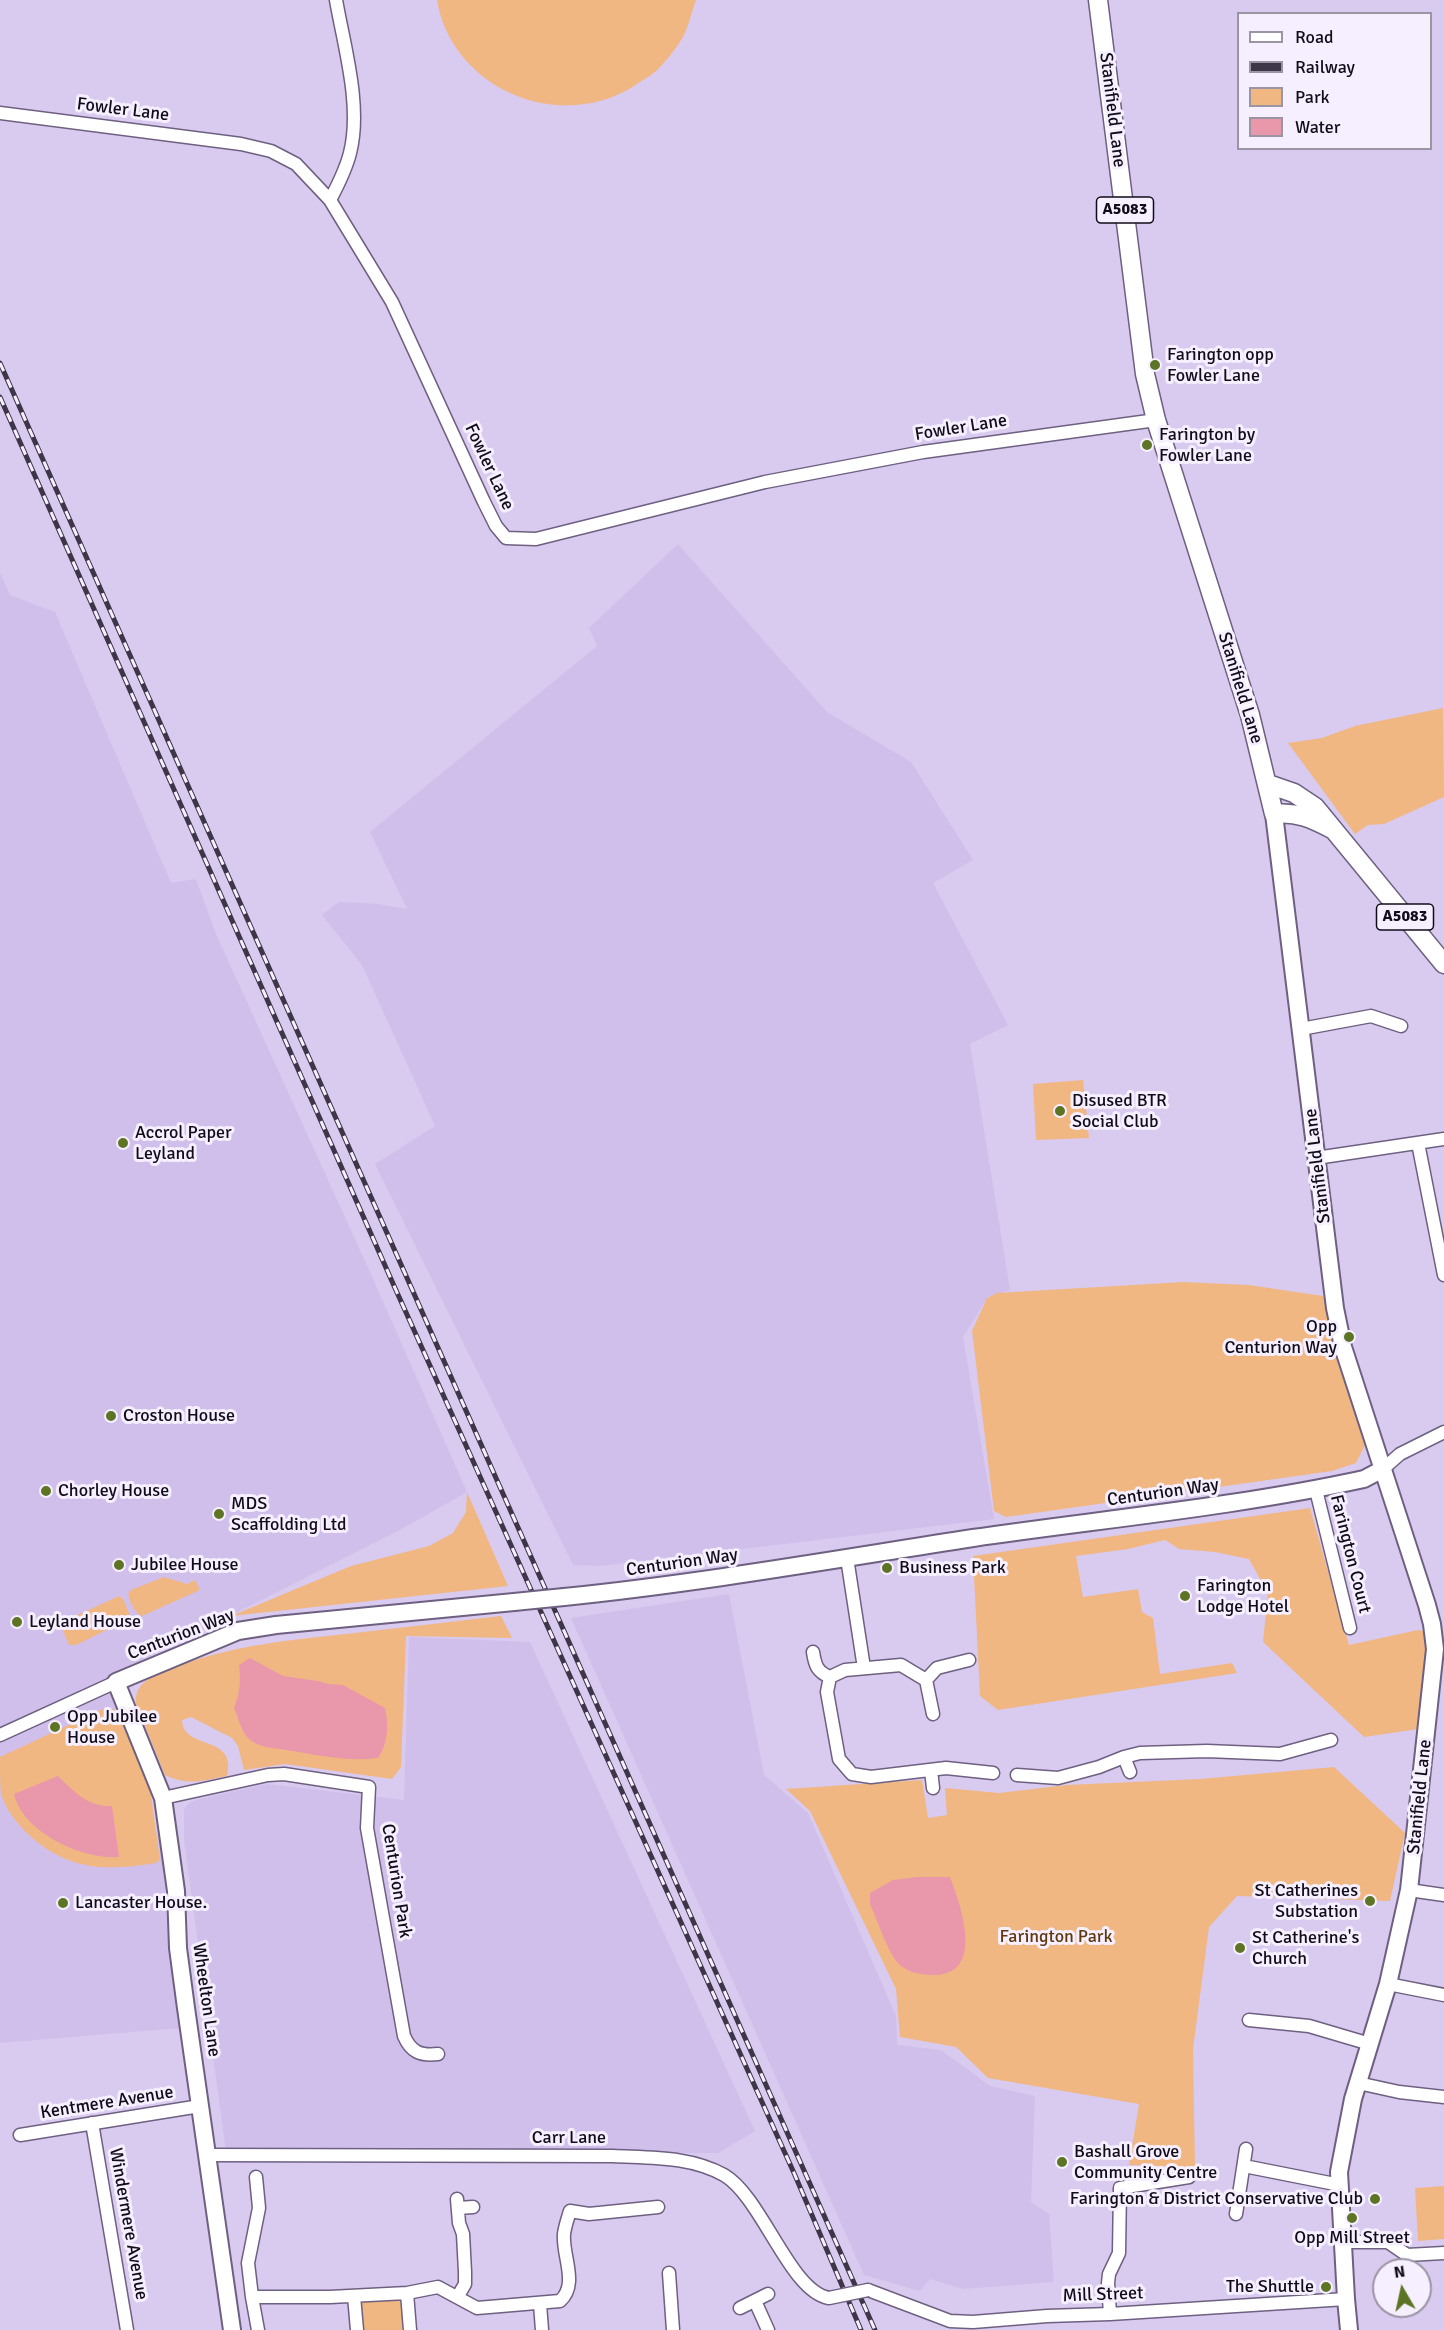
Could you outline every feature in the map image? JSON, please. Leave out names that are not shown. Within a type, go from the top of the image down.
[{"type":"main road","name":"Stanifield Lane","points":[[1098,0],[1145,374],[1156,420],[1250,715],[1274,814]]},
{"type":"main road","name":"A5083","points":[[1268,784],[1305,799],[1315,807],[1444,963]]},
{"type":"main road","name":"A5083","points":[[1274,814],[1296,814],[1332,829]]},
{"type":"street","points":[[330,200],[351,153],[354,118],[336,0]]},
{"type":"street","name":"Fowler Lane","points":[[0,113],[241,144],[271,151],[296,164],[330,200],[389,296],[484,502],[496,526],[506,538],[536,539],[765,482],[923,452],[1156,420]]},
{"type":"street","name":"Stanifield Lane","points":[[1274,814],[1335,1308],[1343,1347],[1427,1605],[1435,1648],[1409,1890],[1388,1984],[1358,2083],[1342,2151],[1340,2185],[1342,2242],[1349,2330]]},
{"type":"street","points":[[1301,1029],[1371,1016],[1401,1026]]},
{"type":"street","points":[[1316,1158],[1444,1138]]},
{"type":"street","points":[[1418,1143],[1444,1275]]},
{"type":"street","points":[[1383,1469],[1400,1454],[1444,1432]]},
{"type":"street","name":"Centurion Way","points":[[0,1735],[116,1682],[238,1631],[276,1625],[660,1586],[985,1537],[1236,1503],[1316,1490],[1364,1479],[1383,1469]]},
{"type":"street","name":"Farington Court","points":[[1316,1490],[1350,1628]]},
{"type":"street","points":[[847,1558],[864,1668]]},
{"type":"street","points":[[813,1652],[815,1667],[830,1677],[846,1671],[901,1665],[926,1680],[933,1714]]},
{"type":"street","points":[[926,1680],[937,1668],[969,1660]]},
{"type":"street","points":[[830,1677],[827,1692],[839,1759],[852,1774],[871,1777],[946,1768],[993,1773]]},
{"type":"street","name":"Wheelton Lane","points":[[116,1682],[163,1798],[176,1891],[178,1948],[232,2330]]},
{"type":"street","points":[[1017,1774],[1058,1778],[1140,1753],[1196,1751],[1280,1754],[1332,1740]]},
{"type":"street","points":[[1124,1757],[1130,1772]]},
{"type":"street","points":[[931,1770],[933,1788]]},
{"type":"street","name":"Centurion Park","points":[[163,1798],[268,1775],[285,1774],[369,1787],[367,1828],[404,2036],[410,2048],[419,2053],[438,2054]]},
{"type":"street","points":[[1409,1890],[1444,1895]]},
{"type":"street","points":[[1388,1984],[1444,1995]]},
{"type":"street","points":[[1250,2020],[1309,2026],[1370,2044]]},
{"type":"street","points":[[1358,2083],[1399,2092],[1444,2097]]},
{"type":"street","name":"Kentmere Avenue","points":[[20,2135],[200,2106]]},
{"type":"street","name":"Windermere Avenue","points":[[92,2123],[128,2330]]},
{"type":"street","points":[[1236,2214],[1246,2149]]},
{"type":"street","name":"Carr Lane","points":[[206,2155],[613,2156],[676,2159],[700,2164],[727,2176],[757,2212],[803,2283],[819,2296],[829,2298],[868,2290]]},
{"type":"street","points":[[1244,2166],[1340,2185]]},
{"type":"street","points":[[256,2177],[259,2208],[248,2263],[258,2330]]},
{"type":"street","points":[[1110,2314],[1108,2283],[1109,2274],[1119,2253],[1120,2188],[1189,2177]]},
{"type":"street","points":[[458,2296],[465,2284],[465,2272],[463,2234],[459,2223],[458,2203],[473,2207]]},
{"type":"street","points":[[252,2297],[354,2296],[407,2293],[438,2288],[458,2296],[477,2308],[560,2301],[568,2290],[570,2281],[565,2258],[564,2234],[570,2211],[590,2214],[658,2207]]},
{"type":"street","points":[[1342,2242],[1388,2242],[1407,2255],[1444,2253]]},
{"type":"street","points":[[669,2273],[673,2330]]},
{"type":"street","name":"Mill Street","points":[[868,2290],[950,2325],[1047,2316],[1346,2299]]},
{"type":"street","points":[[407,2293],[410,2330]]},
{"type":"street","points":[[740,2308],[768,2294]]},
{"type":"street","points":[[354,2296],[357,2330]]},
{"type":"street","points":[[755,2301],[768,2330]]},
{"type":"street","points":[[540,2304],[542,2330]]},
{"type":"shaded area","points":[[678,544],[827,712],[911,762],[973,860],[933,883],[1008,1025],[970,1044],[1010,1290],[988,1297],[963,1337],[994,1519],[600,1566],[573,1565],[375,1164],[435,1126],[362,965],[322,915],[339,902],[378,904],[407,909],[370,832],[597,646],[589,628]]},
{"type":"shaded area","points":[[0,573],[10,595],[55,612],[171,883],[196,879],[216,934],[467,1492],[398,1531],[109,1677],[161,1848],[180,2028],[0,2043]]},
{"type":"shaded area","points":[[729,1594],[764,1775],[808,1813],[896,2016],[897,2045],[941,2050],[990,2086],[1035,2096],[1031,2202],[1049,2214],[1054,2282],[963,2289],[930,2279],[920,2291],[864,2275],[571,1618]]},
{"type":"shaded area","points":[[409,1637],[530,1642],[755,2131],[718,2153],[226,2152],[184,1840],[184,1809],[189,1803],[199,1799],[267,1784],[404,1800]]},
{"type":"green space","points":[[437,0],[696,0],[684,35],[657,70],[637,84],[607,99],[576,105],[545,104],[515,95],[487,80],[464,58],[447,32]]},
{"type":"green space","points":[[1443,708],[1444,797],[1384,824],[1368,825],[1355,834],[1288,743],[1322,738],[1355,726]]},
{"type":"green space","name":"Disused BTR Social Club","points":[[1083,1080],[1089,1138],[1036,1140],[1033,1084]]},
{"type":"green space","points":[[1183,1282],[1249,1285],[1323,1296],[1364,1433],[1365,1445],[1356,1463],[1332,1471],[1006,1517],[994,1511],[972,1331],[987,1298],[997,1293]]},
{"type":"green space","points":[[467,1492],[508,1586],[231,1616],[351,1566],[429,1546],[453,1533],[466,1512]]},
{"type":"green space","points":[[1310,1508],[1349,1645],[1418,1630],[1430,1633],[1425,1688],[1418,1729],[1364,1737],[1263,1642],[1268,1593],[1249,1559],[1215,1552],[1179,1549],[1165,1540],[1128,1549],[1076,1556],[1083,1597],[1138,1589],[1142,1612],[1153,1618],[1160,1674],[1232,1663],[1237,1673],[998,1710],[980,1696],[973,1556]]},
{"type":"green space","points":[[164,1577],[187,1584],[195,1580],[200,1590],[142,1616],[131,1603],[128,1594],[131,1590]]},
{"type":"green space","points":[[119,1596],[123,1599],[131,1618],[76,1645],[69,1645],[60,1623]]},
{"type":"green space","points":[[501,1616],[512,1638],[406,1636],[401,1767],[392,1779],[285,1764],[244,1770],[238,1746],[232,1738],[191,1717],[182,1720],[185,1730],[191,1736],[218,1748],[225,1754],[228,1763],[227,1776],[195,1782],[173,1778],[165,1775],[136,1704],[139,1688],[150,1678],[184,1664],[224,1652],[284,1641]]},
{"type":"green space","points":[[107,1707],[116,1710],[120,1717],[150,1788],[160,1860],[156,1863],[120,1867],[89,1866],[59,1856],[45,1848],[21,1827],[9,1811],[1,1794],[0,1757]]},
{"type":"green space","name":"Farington Park","points":[[1334,1767],[1405,1833],[1390,1901],[1237,1896],[1209,1927],[1193,2049],[1195,2167],[1129,2165],[1139,2104],[988,2078],[956,2047],[900,2037],[896,1989],[810,1811],[786,1789],[922,1780],[928,1818],[947,1815],[945,1788],[999,1793],[1067,1785],[1200,1779]]},
{"type":"green space","points":[[1444,2186],[1444,2239],[1418,2241],[1415,2188]]},
{"type":"green space","points":[[405,2296],[407,2330],[361,2330],[358,2298]]},
{"type":"water","points":[[250,1658],[283,1676],[343,1685],[385,1708],[387,1734],[378,1758],[343,1759],[321,1756],[266,1747],[250,1740],[234,1708],[240,1687],[239,1665]]},
{"type":"water","points":[[58,1776],[88,1801],[103,1806],[112,1806],[119,1857],[105,1857],[72,1849],[42,1832],[29,1821],[14,1794]]},
{"type":"water","points":[[950,1877],[960,1905],[966,1938],[964,1953],[959,1965],[948,1973],[921,1974],[900,1965],[890,1950],[870,1904],[870,1893],[893,1880]]},
{"type":"railway","points":[[0,363],[875,2330]]},
{"type":"railway","points":[[0,397],[395,1288],[794,2173],[861,2330]]},
{"type":"place","name":"Farington opp Fowler Lane","points":[[1155,365]]},
{"type":"place","name":"Farington by Fowler Lane","points":[[1147,445]]},
{"type":"place","name":"Disused BTR Social Club","points":[[1060,1111]]},
{"type":"place","name":"Accrol Paper Leyland","points":[[123,1143]]},
{"type":"place","name":"Opp Centurion Way","points":[[1349,1337]]},
{"type":"place","name":"Croston House","points":[[111,1416]]},
{"type":"place","name":"Chorley House","points":[[46,1491]]},
{"type":"place","name":"MDS Scaffolding Ltd","points":[[219,1514]]},
{"type":"place","name":"Jubilee House","points":[[119,1565]]},
{"type":"place","name":"Business Park","points":[[887,1568]]},
{"type":"place","name":"Farington Lodge Hotel","points":[[1185,1596]]},
{"type":"place","name":"Leyland House","points":[[17,1622]]},
{"type":"place","name":"Opp Jubilee House","points":[[55,1727]]},
{"type":"place","name":"St Catherines Substation","points":[[1370,1901]]},
{"type":"place","name":"Lancaster House.","points":[[63,1903]]},
{"type":"place","name":"St Catherine's Church","points":[[1240,1948]]},
{"type":"place","name":"Bashall Grove Community Centre","points":[[1062,2162]]},
{"type":"place","name":"Farington & District Conservative Club","points":[[1375,2199]]},
{"type":"place","name":"Opp Mill Street","points":[[1352,2218]]},
{"type":"place","name":"The Shuttle","points":[[1326,2287]]}]
